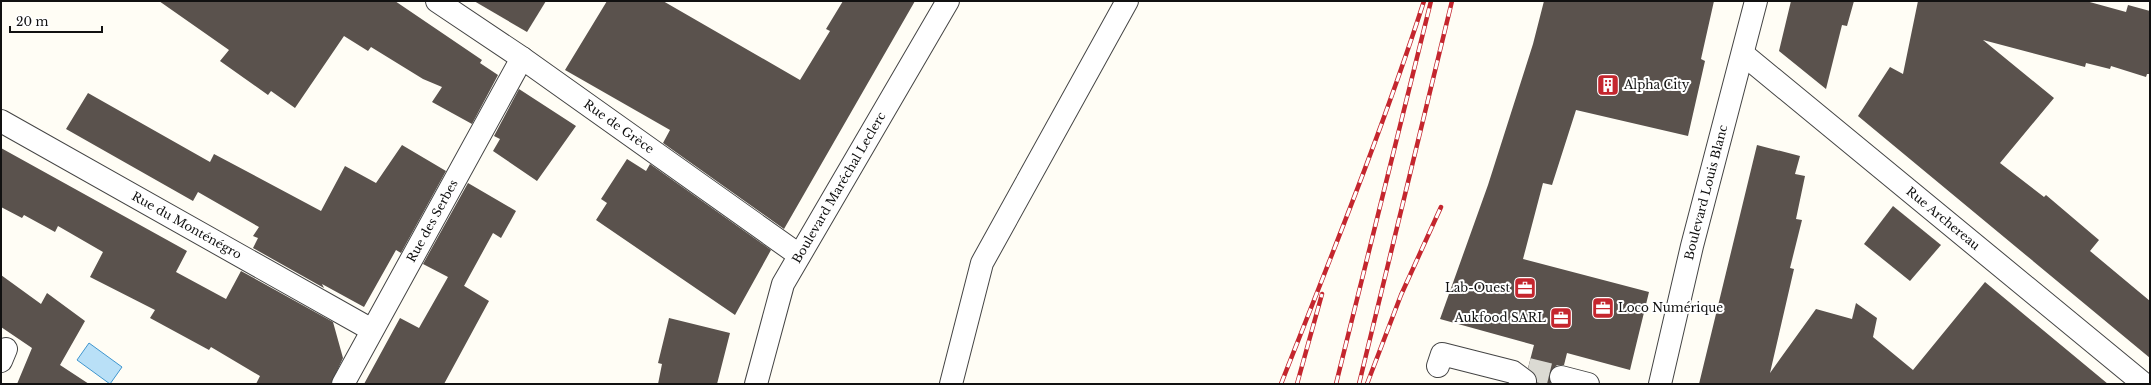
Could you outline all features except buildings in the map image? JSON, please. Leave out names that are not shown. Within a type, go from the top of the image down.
[{"type":"street","name":"Rue de Grèce","points":[[437,1],[464,8],[522,58],[799,256]]},
{"type":"street","name":"Boulevard Maréchal Leclerc","points":[[756,384],[783,284],[948,1]]},
{"type":"street","points":[[951,384],[982,263],[1127,1]]},
{"type":"street","name":"Boulevard Louis Blanc","points":[[1660,384],[1692,246],[1756,1]]},
{"type":"street","name":"Rue Archereau","points":[[1743,54],[2144,384]]},
{"type":"street","name":"Rue des Serbes","points":[[342,384],[522,58]]},
{"type":"street","name":"Rue du Monténégro","points":[[1,121],[372,330]]},
{"type":"street","points":[[1438,366],[1442,354],[1522,374]]},
{"type":"street","points":[[1561,378],[1588,384]]},
{"type":"water","points":[[89,343],[122,367],[110,384],[77,360]]},
{"type":"tunnel","points":[[1528,369],[1561,377]]},
{"type":"railway","points":[[1281,384],[1391,98],[1424,1]]},
{"type":"railway","points":[[1336,384],[1431,1]]},
{"type":"railway","points":[[1359,384],[1452,1]]},
{"type":"railway","points":[[1367,384],[1401,295],[1441,207]]},
{"type":"railway","points":[[1297,384],[1322,294]]},
{"type":"place","name":"Alpha City","points":[[1608,85]]},
{"type":"place","name":"Lab-Ouest","points":[[1525,288]]},
{"type":"place","name":"Loco Numérique","points":[[1603,308]]},
{"type":"place","name":"Aukfood SARL","points":[[1561,318]]}]
